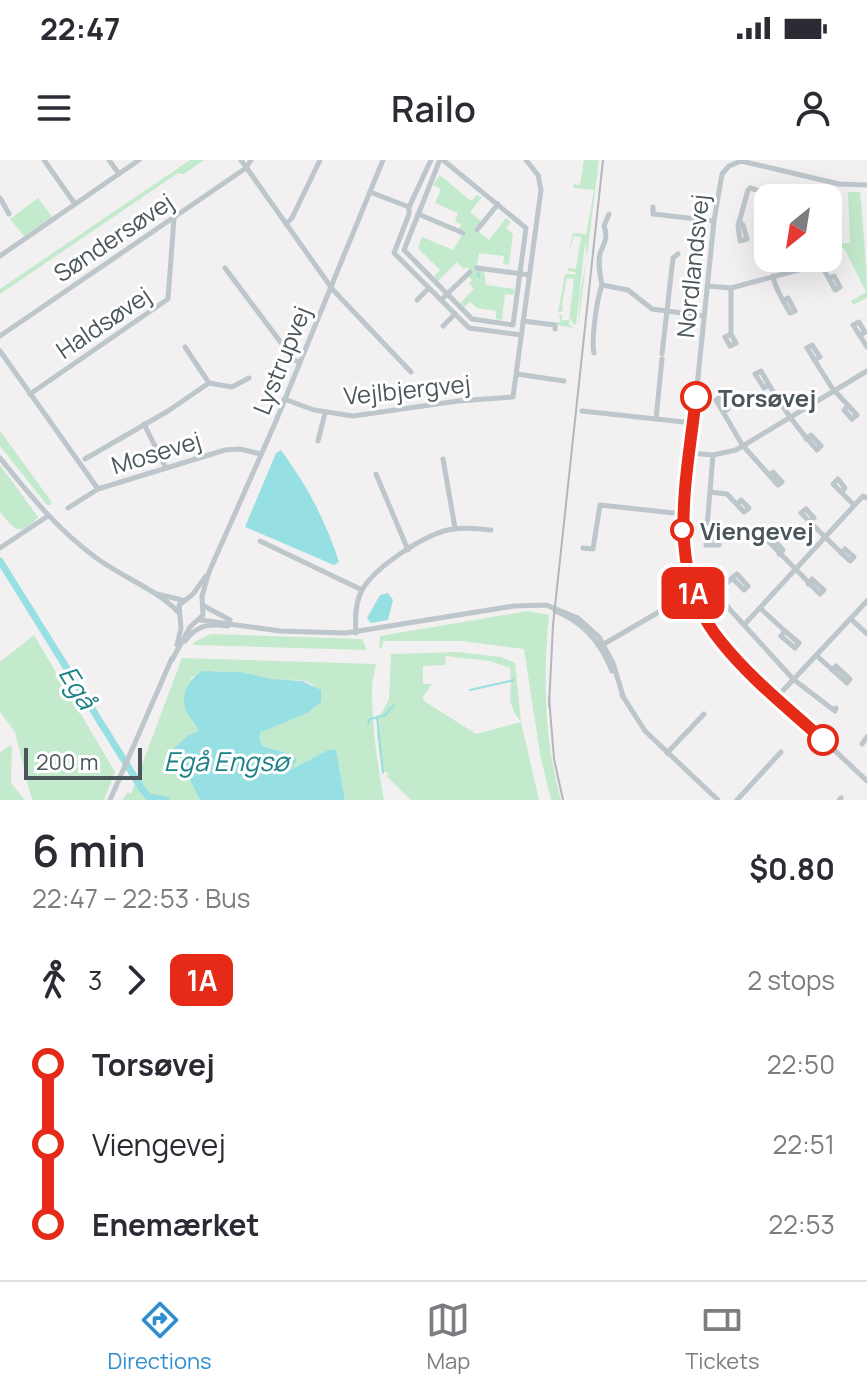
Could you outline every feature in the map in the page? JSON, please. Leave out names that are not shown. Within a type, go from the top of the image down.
[{"type":"street","points":[[44,160],[75,204]]},
{"type":"street","points":[[109,160],[119,174]]},
{"type":"street","points":[[0,256],[139,160]]},
{"type":"street","points":[[241,160],[331,286],[411,372]]},
{"type":"street","points":[[246,168],[251,160]]},
{"type":"street","points":[[286,224],[292,218],[320,160]]},
{"type":"street","name":"Lystrupvej","points":[[203,605],[209,572],[383,160]]},
{"type":"street","points":[[431,160],[409,207],[394,253],[470,328],[521,335]]},
{"type":"street","points":[[441,161],[526,228],[513,325],[472,319],[404,250],[430,187],[441,161]]},
{"type":"street","points":[[530,161],[539,177],[541,192],[517,374],[564,381]]},
{"type":"street","name":"Nordlandsvej","points":[[867,185],[830,182],[747,161],[728,163],[720,179],[714,221],[683,514],[685,563],[705,620],[721,643],[867,781]]},
{"type":"street","name":"Søndersøvej","points":[[0,336],[246,168]]},
{"type":"street","points":[[421,183],[430,187]]},
{"type":"street","points":[[739,221],[750,188],[754,189]]},
{"type":"street","points":[[370,192],[409,207]]},
{"type":"street","points":[[0,198],[9,214]]},
{"type":"street","points":[[477,230],[498,204]]},
{"type":"street","points":[[653,207],[653,214],[714,221]]},
{"type":"street","points":[[418,214],[463,233]]},
{"type":"street","points":[[594,353],[593,328],[598,317],[602,285],[600,253],[605,247],[604,226],[609,214]]},
{"type":"street","name":"Haldsøvej","points":[[30,394],[168,299],[174,217]]},
{"type":"street","points":[[402,231],[410,234]]},
{"type":"street","points":[[656,419],[664,368],[661,351],[673,258],[678,254]]},
{"type":"street","points":[[707,286],[731,288],[821,264],[829,278]]},
{"type":"street","points":[[225,268],[294,360],[299,362]]},
{"type":"street","points":[[477,268],[530,275]]},
{"type":"street","points":[[441,300],[470,272]]},
{"type":"street","points":[[773,276],[783,301]]},
{"type":"street","points":[[602,285],[628,290],[648,308],[704,316]]},
{"type":"street","points":[[417,300],[429,288]]},
{"type":"street","points":[[731,288],[731,334]]},
{"type":"street","points":[[443,326],[455,314]]},
{"type":"street","points":[[523,321],[555,325],[555,329]]},
{"type":"street","points":[[491,331],[493,322]]},
{"type":"street","points":[[860,335],[867,347]]},
{"type":"street","points":[[185,347],[209,383]]},
{"type":"street","points":[[0,351],[98,489]]},
{"type":"street","points":[[814,360],[848,406]]},
{"type":"street","points":[[690,453],[728,453],[867,371]]},
{"type":"street","name":"Vejlbjergvej","points":[[284,399],[325,413],[366,416],[458,401],[511,398],[517,374]]},
{"type":"street","points":[[85,459],[209,383],[232,387],[249,378]]},
{"type":"street","points":[[769,385],[806,439]]},
{"type":"street","points":[[582,411],[693,423]]},
{"type":"street","points":[[723,412],[743,446],[769,475]]},
{"type":"street","points":[[318,441],[325,413]]},
{"type":"street","points":[[144,424],[166,468]]},
{"type":"street","name":"Mosevej","points":[[68,508],[98,489],[166,468],[234,449],[261,454]]},
{"type":"street","points":[[706,539],[713,455]]},
{"type":"street","points":[[0,458],[48,516],[94,557],[148,591],[187,623],[214,620],[271,630]]},
{"type":"street","points":[[443,459],[455,528]]},
{"type":"street","points":[[376,474],[408,550]]},
{"type":"street","points":[[710,492],[727,494],[737,504]]},
{"type":"street","points":[[841,492],[854,505]]},
{"type":"street","points":[[744,625],[854,505],[863,496],[867,498]]},
{"type":"street","points":[[583,548],[593,549],[600,505],[683,514]]},
{"type":"street","points":[[0,548],[48,516]]},
{"type":"street","points":[[810,522],[841,553]]},
{"type":"street","points":[[356,633],[356,610],[362,590],[374,575],[431,536],[455,528],[491,530]]},
{"type":"street","points":[[260,541],[362,590]]},
{"type":"street","points":[[779,554],[808,584]]},
{"type":"street","name":"Lystrupvej","points":[[186,598],[209,572]]},
{"type":"street","points":[[732,578],[715,593],[793,679],[835,711],[836,708]]},
{"type":"street","points":[[148,591],[174,600],[196,598],[216,615],[246,626]]},
{"type":"street","points":[[602,645],[693,592]]},
{"type":"street","points":[[173,658],[181,631],[179,615],[186,598]]},
{"type":"street","points":[[777,697],[867,601]]},
{"type":"street","points":[[110,800],[173,658],[187,631],[204,613],[203,605]]},
{"type":"street","points":[[173,658],[191,633],[207,625],[356,633],[526,605],[568,617],[602,645],[613,663],[623,696],[637,721],[718,800]]},
{"type":"street","points":[[760,608],[785,631]]},
{"type":"street","points":[[851,619],[867,634]]},
{"type":"street","points":[[817,656],[832,670]]},
{"type":"street","points":[[667,753],[704,714]]},
{"type":"street","points":[[862,744],[867,737]]},
{"type":"street","points":[[737,800],[781,752]]},
{"type":"green space","points":[[190,160],[204,160],[184,174],[178,173],[0,294],[0,289]]},
{"type":"green space","points":[[584,160],[599,160],[587,257],[585,241],[594,190],[573,188],[574,184],[580,185]]},
{"type":"green space","points":[[440,175],[471,201],[477,195],[482,197],[470,212],[481,221],[475,229],[489,240],[506,218],[511,222],[506,228],[513,234],[509,265],[503,264],[504,256],[479,253],[477,266],[484,271],[486,285],[515,289],[513,295],[505,294],[502,320],[496,319],[496,311],[477,308],[470,302],[464,307],[460,303],[474,289],[468,276],[472,273],[467,267],[464,269],[457,262],[438,281],[434,276],[440,270],[418,248],[422,237],[453,250],[464,232],[459,229],[461,224],[455,222],[458,213],[435,203],[441,189],[433,185]]},
{"type":"green space","points":[[848,192],[860,192],[867,298],[853,305],[851,301],[866,292],[842,248],[842,243],[850,243]]},
{"type":"green space","points":[[38,198],[52,217],[24,236],[10,219]]},
{"type":"green space","points":[[573,233],[586,234],[576,325],[572,323],[571,316],[569,324],[574,328],[557,325],[561,322],[559,315],[562,315],[562,320],[569,320],[574,279],[567,278],[563,311],[558,312],[565,274],[576,274],[568,271],[568,268],[576,269],[581,237],[574,236],[569,253]]},
{"type":"green space","points":[[586,261],[578,328],[580,293]]},
{"type":"green space","points":[[0,431],[51,505],[47,505],[0,446]]},
{"type":"green space","points":[[0,465],[38,517],[27,528],[14,527],[0,512]]},
{"type":"green space","points":[[528,611],[549,615],[546,708],[551,754],[561,800],[551,800],[540,754],[524,649],[461,641],[383,641],[382,648],[379,648],[380,636]]},
{"type":"green space","points":[[211,634],[362,639],[367,650],[192,645]]},
{"type":"green space","points":[[34,635],[115,772],[104,800],[33,800],[30,793],[15,732],[0,712],[0,662]]},
{"type":"green space","points":[[458,652],[501,657],[515,663],[521,722],[539,800],[411,800],[386,776],[389,773],[382,771],[377,715],[381,714],[389,699],[391,654]],"holes":[[[446,656],[490,661],[510,668],[511,703],[521,722],[476,734],[424,701],[423,697],[432,684],[423,684],[423,666],[445,665]]]},
{"type":"green space","points":[[182,658],[376,664],[372,685],[373,717],[384,800],[345,800],[336,750],[330,749],[290,770],[294,755],[262,746],[259,737],[261,730],[309,712],[321,702],[311,684],[299,680],[209,671],[191,678],[187,713],[199,731],[194,784],[200,800],[122,800],[128,792],[131,794]]},
{"type":"green space","points":[[10,745],[11,783],[25,800],[0,800],[0,753]]},
{"type":"water","points":[[281,450],[321,517],[339,562],[334,565],[245,527],[276,453]]},
{"type":"water","points":[[388,593],[393,600],[388,620],[371,623],[367,618],[380,595]]},
{"type":"water","name":"Egå Engsø","points":[[202,671],[240,672],[271,679],[302,681],[321,690],[321,702],[309,712],[261,731],[259,737],[262,746],[293,755],[297,760],[290,770],[330,749],[336,750],[345,800],[200,800],[174,748],[199,731],[187,713],[184,701],[189,684]]},
{"type":"waterway","points":[[478,273],[479,277]]},
{"type":"waterway","name":"Egå","points":[[0,561],[142,789],[149,797],[166,800]]},
{"type":"waterway","points":[[470,690],[514,680]]},
{"type":"waterway","points":[[368,723],[370,719],[384,716],[394,705]]},
{"type":"waterway","points":[[377,717],[383,773]]},
{"type":"tram line","points":[[549,706],[553,625],[603,160]]},
{"type":"tram line","points":[[549,697],[554,759],[563,800]]},
{"type":"bus line","name":"1A","points":[[696,397],[682,530],[685,563],[693,592],[705,620],[721,643],[823,740]]},
{"type":"place","name":"Torsøvej","points":[[696,397]]},
{"type":"place","name":"Viengevej","points":[[682,530]]}]
